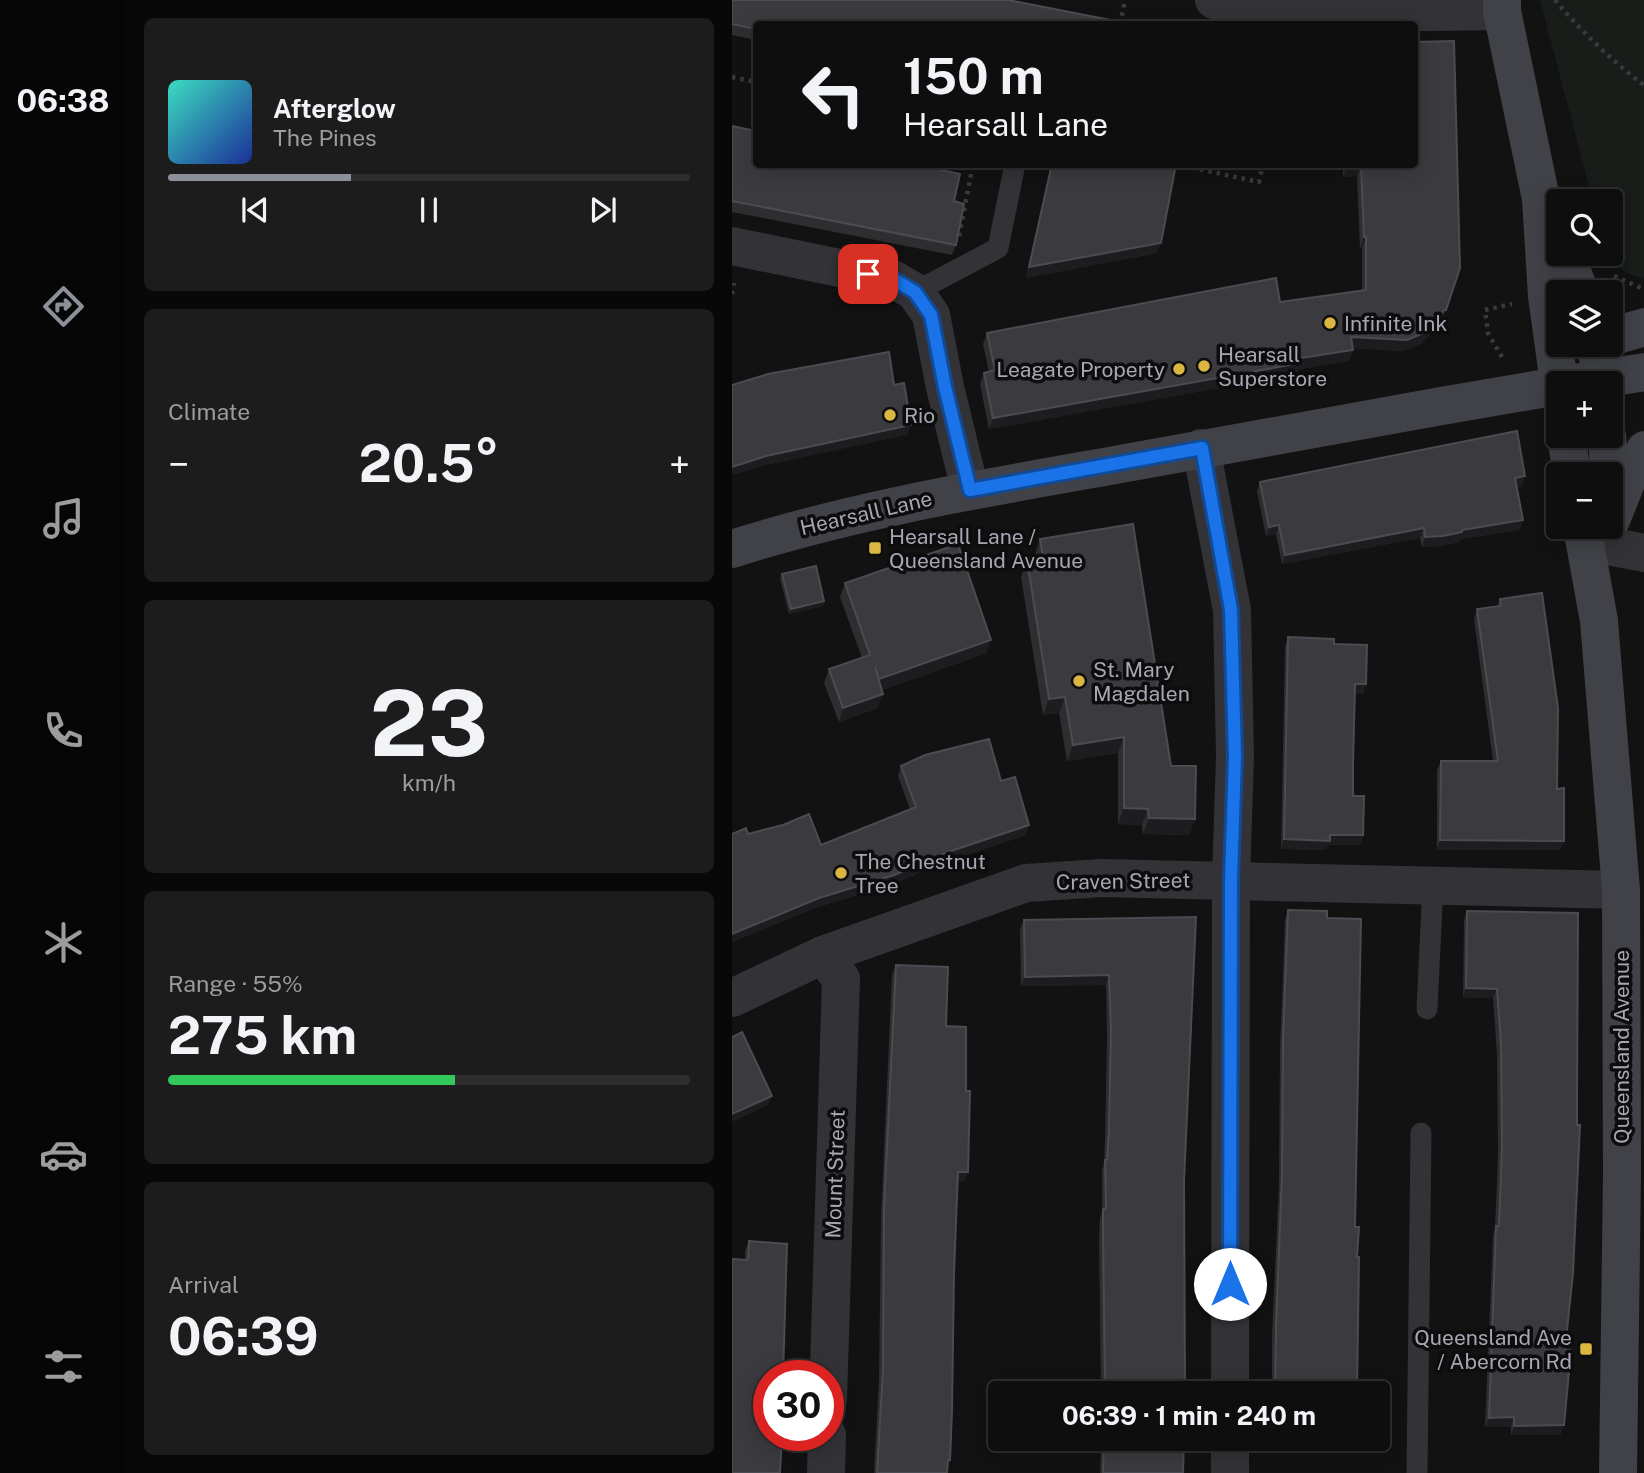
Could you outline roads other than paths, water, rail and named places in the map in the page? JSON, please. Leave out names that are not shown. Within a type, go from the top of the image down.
[{"type":"main road","points":[[1502,6],[1541,199],[1547,296],[1579,370]]},
{"type":"main road","points":[[1541,199],[1546,210]]},
{"type":"main road","points":[[1623,333],[1644,327]]},
{"type":"main road","name":"Hearsall Lane","points":[[732,548],[853,515],[970,490],[1415,410],[1579,370],[1644,372]]},
{"type":"main road","points":[[1623,492],[1644,450]]},
{"type":"main road","name":"Queensland Avenue","points":[[1610,539],[1599,621],[1620,890],[1622,1173],[1618,1473]]},
{"type":"street","points":[[1214,0],[1285,14],[1502,6]]},
{"type":"street","points":[[732,246],[893,279],[915,292],[931,315],[970,490]]},
{"type":"street","points":[[1202,448],[1231,610],[1235,757],[1231,880],[1230,1381]]},
{"type":"street","name":"Craven Street","points":[[732,998],[823,955],[1026,883],[1102,878],[1620,890]]},
{"type":"street","name":"Mount Street","points":[[823,955],[841,979],[829,1360]]},
{"type":"street","points":[[826,1473],[827,1451]]},
{"type":"street","points":[[1230,1451],[1230,1473]]},
{"type":"lane","points":[[915,292],[998,248],[1014,169]]},
{"type":"lane","points":[[1427,1009],[1433,885]]},
{"type":"lane","points":[[1417,1473],[1421,1133]]},
{"type":"place","name":"Infinite Ink","points":[[1330,323]]},
{"type":"place","name":"Hearsall Superstore","points":[[1204,366]]},
{"type":"place","name":"Leagate Property","points":[[1179,369]]},
{"type":"place","name":"Rio","points":[[890,415]]},
{"type":"place","name":"Hearsall Lane / Queensland Avenue","points":[[875,548]]},
{"type":"place","name":"St. Mary Magdalen","points":[[1079,681]]},
{"type":"place","name":"The Chestnut Tree","points":[[841,873]]},
{"type":"place","name":"Queensland Ave / Abercorn Rd","points":[[1586,1349]]}]
